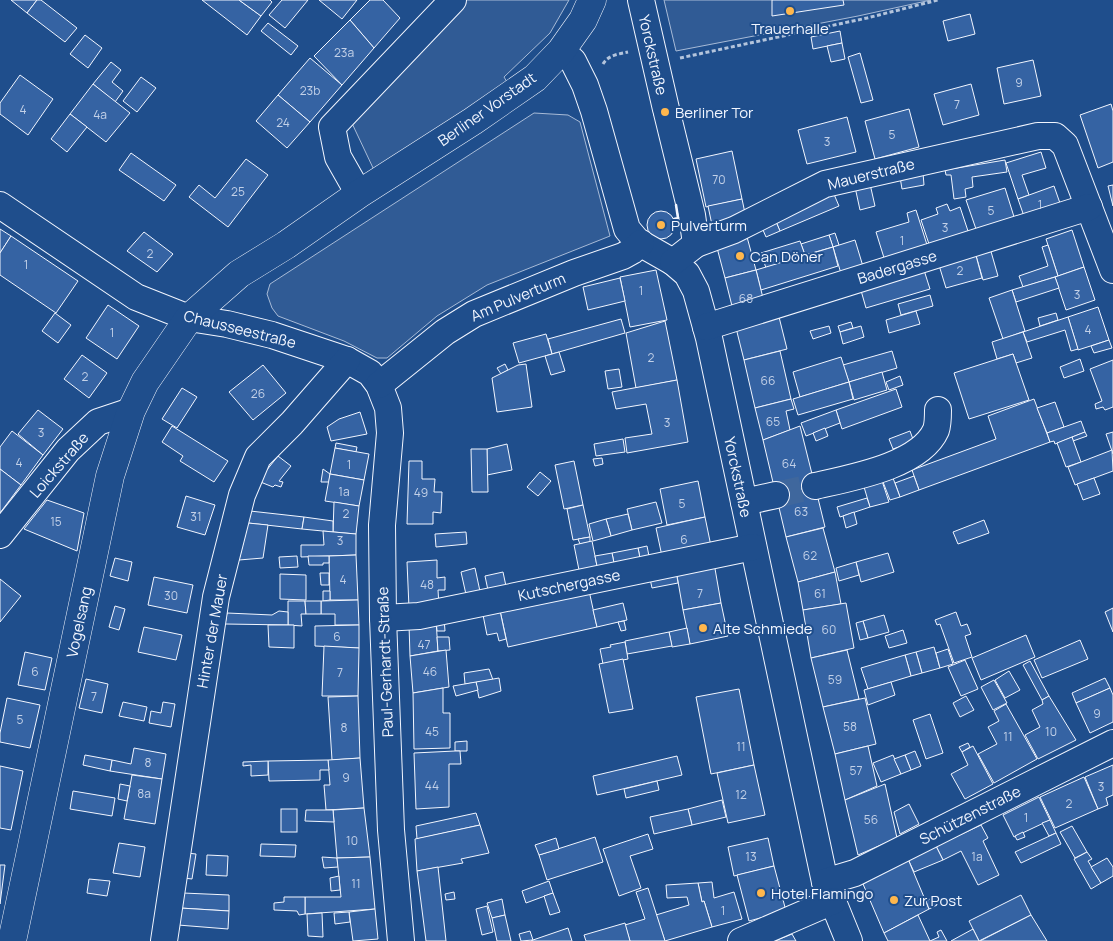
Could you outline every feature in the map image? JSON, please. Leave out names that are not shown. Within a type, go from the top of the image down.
[{"type":"main road","name":"Berliner Vorstadt","points":[[189,318],[239,274],[286,245],[359,194],[473,121],[535,78],[561,51],[583,20],[592,0]]},
{"type":"main road","name":"Vogelsang","points":[[12,941],[110,476],[131,411],[144,382],[189,318]]},
{"type":"street","points":[[359,194],[338,156],[332,126],[453,0]]},
{"type":"street","name":"Yorckstraße","points":[[641,0],[692,215],[696,244]]},
{"type":"street","name":"Yorckstraße","points":[[561,51],[573,61],[585,85],[627,229],[641,243],[673,262],[688,274],[696,291],[706,327],[829,892],[849,941]]},
{"type":"street","name":"Mauerstraße","points":[[673,262],[696,244],[734,230],[825,184],[1038,136],[1055,136],[1065,145],[1099,214]]},
{"type":"street","name":"Chausseestraße","points":[[0,205],[136,297],[189,318],[227,324],[272,335],[347,360],[370,373],[379,385]]},
{"type":"street","points":[[1099,214],[1113,270]]},
{"type":"street","name":"Badergasse","points":[[706,327],[1099,214]]},
{"type":"street","name":"Am Pulverturm","points":[[379,385],[446,332],[474,314],[574,273],[624,256],[641,243]]},
{"type":"street","name":"Hinter der Mauer","points":[[164,941],[216,597],[242,495],[258,457],[292,424],[347,360]]},
{"type":"street","name":"Paul-Gerhardt-Straße","points":[[379,385],[388,408],[390,434],[382,525],[383,618],[391,830],[401,941]]},
{"type":"street","points":[[815,486],[870,473],[906,459],[928,442],[936,429],[938,410]]},
{"type":"street","name":"Loickstraße","points":[[0,535],[68,450],[98,422],[131,411]]},
{"type":"street","points":[[744,502],[776,495]]},
{"type":"street","name":"Kutschergasse","points":[[383,618],[419,616],[753,546]]},
{"type":"street","name":"Schützenstraße","points":[[741,941],[829,892],[855,873],[1113,743]]},
{"type":"path","points":[[601,69],[605,61],[613,55],[653,55],[867,18],[938,0]]},
{"type":"shaded area","points":[[460,0],[569,0],[550,33],[504,77],[507,82],[374,170],[349,117]]},
{"type":"shaded area","points":[[664,0],[931,0],[676,51]]},
{"type":"shaded area","points":[[534,113],[568,115],[580,122],[610,236],[487,285],[437,316],[387,358],[377,358],[344,341],[278,316],[272,308],[267,294],[270,284]]},
{"type":"building","points":[[11,0],[37,0],[27,13]]},
{"type":"building","points":[[37,0],[41,0],[77,28],[65,42],[27,13]]},
{"type":"building","points":[[202,0],[239,0],[261,16],[247,35]]},
{"type":"building","points":[[239,0],[270,0],[272,2],[261,16]]},
{"type":"building","points":[[282,0],[308,0],[285,28],[269,15]]},
{"type":"building","points":[[319,0],[357,0],[342,19]]},
{"type":"building","points":[[370,0],[383,0],[400,18],[374,48],[350,20]]},
{"type":"building","name":"Trauerhalle","points":[[772,0],[843,0],[844,5],[772,16]]},
{"type":"building","points":[[970,14],[975,34],[948,41],[943,21]]},
{"type":"building","points":[[350,20],[374,48],[342,85],[314,56]]},
{"type":"building","points":[[268,23],[298,46],[291,55],[261,31]]},
{"type":"building","points":[[840,31],[842,43],[813,49],[811,37]]},
{"type":"building","points":[[85,35],[102,48],[88,68],[70,54]]},
{"type":"building","points":[[842,43],[845,59],[831,62],[827,46]]},
{"type":"building","points":[[860,53],[873,100],[861,103],[848,57]]},
{"type":"building","points":[[310,58],[342,85],[310,122],[278,95]]},
{"type":"building","points":[[1033,60],[1041,96],[1004,104],[997,68]]},
{"type":"building","points":[[111,62],[121,70],[112,82],[123,91],[115,102],[93,84]]},
{"type":"building","points":[[20,75],[53,99],[28,135],[0,114],[0,103]]},
{"type":"building","points":[[141,77],[156,88],[137,112],[123,101]]},
{"type":"building","points":[[93,84],[130,113],[106,142],[70,114]]},
{"type":"building","points":[[971,84],[979,115],[943,125],[934,94]]},
{"type":"building","points":[[278,95],[310,122],[287,148],[256,121]]},
{"type":"building","points":[[1111,104],[1113,111],[1113,162],[1098,168],[1080,115]]},
{"type":"building","points":[[909,109],[919,147],[875,159],[865,121]]},
{"type":"building","points":[[70,114],[87,127],[67,152],[51,139]]},
{"type":"building","points":[[847,117],[856,152],[807,164],[798,130]]},
{"type":"building","points":[[732,151],[742,199],[706,207],[696,159]]},
{"type":"building","points":[[1041,152],[1046,168],[1022,175],[1029,195],[1018,199],[1006,163]]},
{"type":"building","points":[[131,153],[176,185],[164,201],[119,170]]},
{"type":"building","points":[[246,159],[268,175],[228,227],[189,197],[199,185],[215,198]]},
{"type":"building","points":[[1005,160],[1007,172],[972,177],[973,187],[965,189],[966,197],[954,199],[951,175],[946,175],[945,170]]},
{"type":"building","points":[[923,173],[924,185],[902,189],[900,177]]},
{"type":"building","points":[[870,184],[875,206],[860,210],[855,187]]},
{"type":"building","points":[[1113,185],[1113,206],[1108,186]]},
{"type":"building","points":[[1054,186],[1062,209],[1026,222],[1018,199]]},
{"type":"building","points":[[1005,188],[1015,220],[977,232],[966,200]]},
{"type":"building","points":[[833,192],[839,206],[780,231],[774,217]]},
{"type":"building","points":[[742,199],[746,218],[712,225],[708,206]]},
{"type":"building","points":[[947,204],[950,211],[960,207],[969,234],[930,247],[921,220],[938,214],[936,208]]},
{"type":"building","points":[[916,210],[928,248],[885,261],[876,232],[909,222],[907,213]]},
{"type":"building","name":"Pulverturm","points":[[661,211],[671,215],[675,225],[671,235],[661,239],[651,235],[647,225],[651,215]]},
{"type":"building","points":[[774,217],[780,231],[766,237],[760,223]]},
{"type":"building","points":[[0,229],[11,236],[0,253]]},
{"type":"building","points":[[1072,230],[1084,267],[1058,276],[1046,239]]},
{"type":"building","points":[[144,232],[173,254],[157,272],[127,251]]},
{"type":"building","points":[[835,233],[839,245],[833,247],[829,235]]},
{"type":"building","points":[[829,235],[833,247],[805,255],[801,244]]},
{"type":"building","points":[[11,236],[78,281],[56,313],[0,275],[0,253]]},
{"type":"building","points":[[747,237],[756,270],[725,278],[716,244]]},
{"type":"building","points":[[855,240],[865,273],[843,280],[833,247]]},
{"type":"building","points":[[800,241],[805,255],[766,268],[761,253]]},
{"type":"building","points":[[1048,245],[1058,276],[1023,287],[1019,276],[1048,266],[1042,247]]},
{"type":"building","points":[[833,247],[838,266],[761,290],[756,270]]},
{"type":"building","points":[[990,248],[998,276],[983,280],[975,252]]},
{"type":"building","points":[[975,252],[982,278],[946,288],[938,262]]},
{"type":"building","points":[[923,267],[930,289],[866,308],[860,287]]},
{"type":"building","points":[[1084,267],[1095,300],[1066,310],[1055,277]]},
{"type":"building","points":[[656,270],[667,320],[630,327],[620,277]]},
{"type":"building","points":[[756,270],[765,306],[734,314],[725,278]]},
{"type":"building","points":[[1055,277],[1059,288],[1016,302],[1012,290]]},
{"type":"building","points":[[620,278],[625,301],[588,310],[583,287]]},
{"type":"building","points":[[1012,290],[1025,331],[1003,339],[989,298]]},
{"type":"building","points":[[930,295],[933,306],[901,315],[898,304]]},
{"type":"building","points":[[108,305],[139,326],[117,359],[86,338]]},
{"type":"building","points":[[1098,307],[1109,340],[1078,350],[1068,317]]},
{"type":"building","points":[[916,311],[920,324],[889,333],[886,320]]},
{"type":"building","points":[[55,313],[71,325],[58,343],[42,331]]},
{"type":"building","points":[[778,313],[787,349],[744,360],[735,324]]},
{"type":"building","points":[[1056,313],[1058,320],[1040,326],[1038,318]]},
{"type":"building","points":[[1068,317],[1078,349],[1071,351],[1065,330],[1027,342],[1023,332]]},
{"type":"building","points":[[621,319],[625,333],[552,354],[548,339]]},
{"type":"building","points":[[665,321],[677,380],[636,388],[626,333]]},
{"type":"building","points":[[851,322],[853,328],[840,332],[838,326]]},
{"type":"building","points":[[829,326],[831,333],[813,339],[810,331]]},
{"type":"building","points":[[861,326],[864,337],[843,344],[840,332]]},
{"type":"building","points":[[1023,332],[1032,358],[1016,363],[1013,354],[997,359],[992,342]]},
{"type":"building","points":[[546,334],[552,354],[519,363],[513,343]]},
{"type":"building","points":[[1109,340],[1112,348],[1094,353],[1091,346]]},
{"type":"building","points":[[780,351],[791,399],[755,408],[744,360]]},
{"type":"building","points":[[892,351],[897,368],[849,382],[843,365]]},
{"type":"building","points":[[559,352],[565,371],[551,375],[545,356]]},
{"type":"building","points":[[1013,354],[1029,400],[969,419],[954,373]]},
{"type":"building","points":[[82,355],[107,373],[89,398],[64,379]]},
{"type":"building","points":[[841,357],[849,382],[800,397],[793,372]]},
{"type":"building","points":[[1080,359],[1084,371],[1064,378],[1060,367]]},
{"type":"building","points":[[1113,360],[1113,407],[1105,410],[1103,407],[1096,409],[1095,404],[1102,401],[1090,369]]},
{"type":"building","points":[[505,364],[508,370],[501,374],[497,368]]},
{"type":"building","points":[[526,364],[532,407],[497,412],[492,378],[518,365]]},
{"type":"building","points":[[263,365],[286,393],[253,420],[229,392]]},
{"type":"building","points":[[619,369],[622,387],[608,389],[605,371]]},
{"type":"building","points":[[882,372],[887,390],[854,400],[849,382]]},
{"type":"building","points":[[900,376],[903,385],[889,390],[886,382]]},
{"type":"building","points":[[677,380],[688,442],[627,453],[625,438],[652,434],[646,404],[616,409],[612,392]]},
{"type":"building","points":[[849,382],[853,399],[798,415],[793,399]]},
{"type":"building","points":[[182,388],[197,397],[177,428],[162,419]]},
{"type":"building","points":[[896,389],[902,407],[842,429],[836,410]]},
{"type":"building","points":[[791,399],[794,409],[786,411],[790,430],[763,440],[755,408]]},
{"type":"building","points":[[1034,399],[1050,442],[919,490],[912,470],[996,439],[988,416]]},
{"type":"building","points":[[1055,402],[1064,427],[1047,433],[1037,408]]},
{"type":"building","points":[[38,410],[63,429],[43,455],[18,434]]},
{"type":"building","points":[[836,410],[840,423],[806,436],[801,423]]},
{"type":"building","points":[[360,412],[367,434],[331,441],[327,427],[339,419]]},
{"type":"building","points":[[1081,421],[1085,432],[1055,444],[1054,441],[1050,442],[1047,433]]},
{"type":"building","points":[[172,426],[228,461],[214,482],[180,461],[183,456],[162,442]]},
{"type":"building","points":[[800,426],[815,486],[776,495],[763,440]]},
{"type":"building","points":[[825,428],[828,436],[816,441],[813,433]]},
{"type":"building","points":[[12,431],[43,455],[21,485],[0,469],[0,447]]},
{"type":"building","points":[[910,431],[914,442],[893,449],[889,439]]},
{"type":"building","points":[[1085,432],[1087,436],[1073,441],[1072,437]]},
{"type":"building","points":[[1113,432],[1113,454],[1106,434]]},
{"type":"building","points":[[1072,437],[1081,462],[1066,467],[1057,443]]},
{"type":"building","points":[[623,439],[625,452],[596,456],[594,444]]},
{"type":"building","points":[[336,443],[357,447],[356,452],[335,448]]},
{"type":"building","points":[[507,444],[512,470],[487,475],[487,449]]},
{"type":"building","points":[[335,448],[369,454],[364,480],[330,474]]},
{"type":"building","points":[[471,449],[487,449],[488,492],[472,492]]},
{"type":"building","points":[[1112,450],[1113,471],[1075,485],[1068,467]]},
{"type":"building","points":[[278,456],[291,466],[279,481],[283,482],[281,487],[275,485],[273,487],[258,481]]},
{"type":"building","points":[[602,458],[603,464],[595,466],[593,459]]},
{"type":"building","points":[[409,461],[422,461],[422,479],[435,479],[434,492],[442,492],[441,513],[433,512],[433,524],[407,524]]},
{"type":"building","points":[[574,461],[583,505],[564,509],[555,465]]},
{"type":"building","points":[[0,469],[21,485],[0,513]]},
{"type":"building","points":[[323,469],[330,474],[329,482],[321,482]]},
{"type":"building","points":[[540,472],[551,481],[538,496],[527,487]]},
{"type":"building","points":[[330,474],[364,480],[359,506],[325,501]]},
{"type":"building","points":[[914,476],[919,490],[900,497],[895,483]]},
{"type":"building","points":[[893,478],[900,497],[890,500],[883,482]]},
{"type":"building","points":[[1094,478],[1100,494],[1083,500],[1077,484]]},
{"type":"building","points":[[698,481],[705,517],[667,525],[660,489]]},
{"type":"building","points":[[882,481],[889,502],[870,507],[864,487]]},
{"type":"building","points":[[815,486],[825,527],[786,537],[776,495]]},
{"type":"building","points":[[186,496],[215,505],[205,535],[177,527]]},
{"type":"building","points":[[867,498],[870,507],[840,517],[837,507]]},
{"type":"building","points":[[47,500],[84,513],[77,551],[24,529]]},
{"type":"building","points":[[334,502],[359,506],[356,534],[333,532]]},
{"type":"building","points":[[656,502],[662,523],[632,530],[627,509]]},
{"type":"building","points":[[583,505],[590,537],[573,540],[567,509]]},
{"type":"building","points":[[250,511],[304,517],[302,529],[248,523]]},
{"type":"building","points":[[854,512],[857,524],[846,528],[843,516]]},
{"type":"building","points":[[628,514],[632,530],[611,536],[606,519]]},
{"type":"building","points":[[304,517],[333,521],[333,532],[302,529]]},
{"type":"building","points":[[705,517],[712,551],[663,561],[656,528]]},
{"type":"building","points":[[606,519],[611,536],[593,541],[589,524]]},
{"type":"building","points":[[984,520],[989,533],[958,544],[953,532]]},
{"type":"building","points":[[248,523],[268,525],[263,558],[239,560]]},
{"type":"building","points":[[823,528],[835,572],[798,582],[786,537]]},
{"type":"building","points":[[323,531],[356,534],[356,555],[301,557],[301,545],[324,545]]},
{"type":"building","points":[[466,532],[467,544],[436,547],[435,534]]},
{"type":"building","points":[[590,537],[590,542],[580,544],[578,539]]},
{"type":"building","points":[[592,541],[598,571],[580,575],[574,545]]},
{"type":"building","points":[[647,546],[650,561],[641,563],[638,548]]},
{"type":"building","points":[[638,548],[641,563],[615,568],[612,553]]},
{"type":"building","points":[[612,553],[615,568],[598,571],[595,556]]},
{"type":"building","points":[[888,553],[894,572],[861,582],[856,562]]},
{"type":"building","points":[[356,555],[358,600],[330,600],[329,556]]},
{"type":"building","points":[[297,556],[298,567],[280,568],[279,557]]},
{"type":"building","points":[[308,556],[329,556],[329,563],[309,565]]},
{"type":"building","points":[[115,558],[132,562],[128,581],[110,576]]},
{"type":"building","points":[[437,560],[437,578],[445,577],[445,590],[438,590],[439,606],[409,608],[407,562]]},
{"type":"building","points":[[856,562],[859,575],[839,581],[836,568]]},
{"type":"building","points":[[714,563],[721,603],[683,610],[676,570]]},
{"type":"building","points":[[475,568],[481,596],[467,599],[461,572]]},
{"type":"building","points":[[676,570],[678,583],[652,588],[649,574]]},
{"type":"building","points":[[503,572],[507,591],[489,595],[485,576]]},
{"type":"building","points":[[835,572],[841,604],[803,610],[798,582]]},
{"type":"building","points":[[320,573],[329,573],[329,585],[321,585]]},
{"type":"building","points":[[280,574],[306,575],[306,600],[280,599]]},
{"type":"building","points":[[154,577],[193,585],[187,613],[148,605]]},
{"type":"building","points":[[0,579],[21,596],[0,622]]},
{"type":"building","points":[[588,586],[597,627],[508,647],[499,606]]},
{"type":"building","points":[[323,591],[330,591],[330,600],[323,601]]},
{"type":"building","points":[[358,600],[359,625],[335,625],[335,614],[321,614],[321,601]]},
{"type":"building","points":[[288,601],[305,601],[306,614],[301,614],[302,626],[288,625]]},
{"type":"building","points":[[305,601],[321,601],[321,614],[306,614]]},
{"type":"building","points":[[623,603],[627,620],[597,627],[593,610]]},
{"type":"building","points":[[721,603],[728,636],[690,644],[683,610]]},
{"type":"building","points":[[846,603],[854,648],[811,658],[803,610]]},
{"type":"building","points":[[115,606],[125,609],[119,630],[109,627]]},
{"type":"building","points":[[499,606],[506,639],[499,641],[497,633],[487,635],[482,610]]},
{"type":"building","points":[[1113,608],[1113,632],[1105,612]]},
{"type":"building","points":[[279,611],[288,612],[288,625],[225,624],[227,613],[272,615]]},
{"type":"building","points":[[956,612],[961,626],[967,624],[971,634],[965,636],[972,657],[954,663],[940,624],[937,625],[935,620]]},
{"type":"building","points":[[884,615],[889,632],[868,638],[863,621]]},
{"type":"building","points":[[444,618],[445,631],[437,631],[436,620]]},
{"type":"building","points":[[436,620],[438,651],[410,656],[409,625]]},
{"type":"building","points":[[624,621],[626,630],[621,631],[618,622]]},
{"type":"building","points":[[863,621],[868,638],[860,640],[856,623]]},
{"type":"building","points":[[268,625],[294,625],[294,648],[269,647]]},
{"type":"building","points":[[359,625],[359,648],[315,646],[315,626]]},
{"type":"building","points":[[144,627],[182,635],[176,660],[138,652]]},
{"type":"building","points":[[687,628],[690,644],[672,647],[669,632]]},
{"type":"building","points":[[903,630],[907,643],[889,648],[885,636]]},
{"type":"building","points":[[669,632],[672,646],[627,654],[625,641]]},
{"type":"building","points":[[1026,635],[1035,657],[981,680],[972,658]]},
{"type":"building","points":[[437,637],[449,637],[450,650],[438,651]]},
{"type":"building","points":[[1080,640],[1088,659],[1042,678],[1034,660]]},
{"type":"building","points":[[625,642],[628,659],[603,664],[600,649]]},
{"type":"building","points":[[324,646],[359,648],[358,696],[322,696]]},
{"type":"building","points":[[934,647],[940,668],[922,673],[916,652]]},
{"type":"building","points":[[948,649],[953,664],[940,668],[936,653]]},
{"type":"building","points":[[446,650],[449,687],[413,693],[410,656]]},
{"type":"building","points":[[847,650],[859,699],[823,707],[811,658]]},
{"type":"building","points":[[25,652],[52,658],[45,690],[18,685]]},
{"type":"building","points":[[916,652],[922,673],[911,676],[905,655]]},
{"type":"building","points":[[905,655],[911,676],[868,689],[861,668]]},
{"type":"building","points":[[623,659],[633,709],[609,713],[599,664]]},
{"type":"building","points":[[965,660],[978,689],[961,696],[948,667]]},
{"type":"building","points":[[1030,661],[1049,696],[1042,700],[1023,665]]},
{"type":"building","points":[[489,669],[493,680],[465,684],[464,673]]},
{"type":"building","points":[[1009,671],[1020,690],[1005,698],[995,680]]},
{"type":"building","points":[[499,678],[501,691],[479,698],[476,682]]},
{"type":"building","points":[[1105,678],[1110,688],[1076,703],[1072,693]]},
{"type":"building","points":[[86,679],[108,684],[102,713],[79,708]]},
{"type":"building","points":[[994,680],[1007,703],[993,710],[981,687]]},
{"type":"building","points":[[476,682],[478,690],[456,696],[453,686]]},
{"type":"building","points":[[891,682],[895,695],[868,705],[864,690]]},
{"type":"building","points":[[443,688],[443,713],[450,713],[450,748],[414,749],[413,693]]},
{"type":"building","points":[[1110,688],[1113,695],[1113,722],[1090,733],[1076,703]]},
{"type":"building","points":[[739,689],[754,765],[711,774],[696,697]]},
{"type":"building","points":[[358,696],[360,758],[332,760],[328,697]]},
{"type":"building","points":[[966,696],[974,710],[960,717],[953,703]]},
{"type":"building","points":[[1049,696],[1076,740],[1038,759],[1025,735],[1040,727],[1032,710],[1043,704],[1042,700]]},
{"type":"building","points":[[7,698],[40,705],[30,748],[0,742]]},
{"type":"building","points":[[865,698],[876,744],[835,754],[823,707]]},
{"type":"building","points":[[123,702],[147,707],[144,721],[119,716]]},
{"type":"building","points":[[163,702],[175,704],[171,727],[149,723],[151,711],[161,713]]},
{"type":"building","points":[[1006,704],[1037,759],[994,783],[978,754],[997,744],[988,727],[999,721],[994,711]]},
{"type":"building","points":[[930,714],[943,753],[926,759],[913,720]]},
{"type":"building","points":[[467,741],[467,751],[455,751],[455,742]]},
{"type":"building","points":[[968,743],[970,747],[962,752],[959,747]]},
{"type":"building","points":[[868,746],[877,786],[845,800],[835,754]]},
{"type":"building","points":[[973,746],[993,784],[965,799],[951,774],[968,765],[962,752]]},
{"type":"building","points":[[134,748],[166,754],[162,779],[110,771],[112,760],[131,764]]},
{"type":"building","points":[[460,751],[461,764],[449,764],[449,807],[416,809],[414,753]]},
{"type":"building","points":[[915,751],[921,766],[911,770],[905,755]]},
{"type":"building","points":[[85,755],[112,760],[110,771],[83,765]]},
{"type":"building","points":[[893,755],[901,774],[881,782],[873,763]]},
{"type":"building","points":[[905,755],[911,770],[901,774],[894,759]]},
{"type":"building","points":[[677,756],[682,775],[597,795],[593,776]]},
{"type":"building","points":[[360,758],[364,808],[326,810],[324,785],[330,785],[328,760]]},
{"type":"building","points":[[328,760],[329,770],[320,770],[320,780],[269,781],[268,761]]},
{"type":"building","points":[[268,761],[268,775],[251,776],[251,765],[243,766],[243,762]]},
{"type":"building","points":[[754,765],[765,815],[728,823],[717,773]]},
{"type":"building","points":[[1113,765],[1113,795],[1106,798],[1108,805],[1098,809],[1085,777]]},
{"type":"building","points":[[0,766],[23,771],[11,830],[0,828]]},
{"type":"building","points":[[132,775],[162,779],[155,824],[124,819]]},
{"type":"building","points":[[1084,777],[1098,809],[1055,828],[1040,797]]},
{"type":"building","points":[[657,781],[659,790],[626,798],[624,789]]},
{"type":"building","points":[[120,784],[130,786],[127,801],[118,799]]},
{"type":"building","points":[[885,784],[897,838],[858,855],[845,800]]},
{"type":"building","points":[[73,791],[115,798],[112,816],[70,809]]},
{"type":"building","points":[[1039,797],[1050,820],[1014,837],[1003,815]]},
{"type":"building","points":[[722,800],[726,817],[692,825],[688,809]]},
{"type":"building","points":[[909,804],[919,824],[900,834],[894,812]]},
{"type":"building","points":[[364,808],[370,857],[337,858],[333,810]]},
{"type":"building","points":[[281,809],[297,809],[297,832],[281,832]]},
{"type":"building","points":[[688,809],[692,825],[654,834],[650,817]]},
{"type":"building","points":[[306,810],[333,810],[334,822],[305,821]]},
{"type":"building","points":[[476,813],[480,825],[417,839],[416,826]]},
{"type":"building","points":[[1050,820],[1056,833],[1049,836],[1042,823]]},
{"type":"building","points":[[480,825],[489,853],[461,859],[463,863],[417,871],[415,839]]},
{"type":"building","points":[[981,825],[988,838],[983,841],[999,875],[978,885],[961,851],[943,860],[936,846]]},
{"type":"building","points":[[1072,826],[1087,852],[1075,858],[1060,832]]},
{"type":"building","points":[[1023,832],[1025,837],[1017,840],[1015,836]]},
{"type":"building","points":[[1056,833],[1061,844],[1021,863],[1015,852]]},
{"type":"building","points":[[648,834],[653,849],[630,856],[641,888],[619,896],[603,849]]},
{"type":"building","points":[[595,837],[603,862],[547,880],[539,855]]},
{"type":"building","points":[[556,838],[559,849],[539,855],[535,845]]},
{"type":"building","points":[[768,838],[774,866],[734,876],[728,847]]},
{"type":"building","points":[[119,843],[145,847],[140,877],[113,873]]},
{"type":"building","points":[[261,844],[296,845],[295,857],[260,856]]},
{"type":"building","points":[[936,846],[943,860],[914,872],[908,859]]},
{"type":"building","points":[[1087,852],[1092,859],[1088,861],[1101,883],[1091,889],[1074,859]]},
{"type":"building","points":[[187,853],[196,854],[192,879],[184,878]]},
{"type":"building","points":[[207,855],[228,856],[227,876],[206,875]]},
{"type":"building","points":[[322,857],[337,858],[338,867],[324,868]]},
{"type":"building","points":[[370,857],[375,909],[305,914],[305,897],[341,897],[337,858]]},
{"type":"building","points":[[1107,858],[1113,867],[1113,876],[1101,883],[1091,867]]},
{"type":"building","points":[[908,859],[929,909],[884,933],[863,884]]},
{"type":"building","points":[[0,865],[5,865],[0,904]]},
{"type":"building","name":"Hotel Flamingo","points":[[774,866],[786,911],[749,921],[737,875]]},
{"type":"building","points":[[438,867],[446,941],[426,941],[417,871]]},
{"type":"building","points":[[339,876],[340,890],[331,891],[330,878]]},
{"type":"building","points":[[89,879],[110,881],[107,896],[87,893]]},
{"type":"building","points":[[549,881],[553,893],[526,903],[522,891]]},
{"type":"building","points":[[712,882],[714,898],[734,892],[742,919],[712,927],[704,901],[702,902],[698,883]]},
{"type":"building","points":[[698,883],[702,902],[704,901],[712,927],[665,941],[656,915],[689,905],[687,897],[667,898],[666,885]]},
{"type":"building","points":[[648,888],[665,941],[630,941],[625,925],[645,919],[636,892]]},
{"type":"building","points":[[454,892],[455,899],[446,900],[445,894]]},
{"type":"building","points":[[183,893],[229,895],[229,911],[180,908]]},
{"type":"building","points":[[553,893],[560,912],[550,915],[544,896]]},
{"type":"building","points":[[1021,895],[1031,915],[979,941],[969,921]]},
{"type":"building","points":[[284,897],[305,897],[305,914],[299,915],[297,911],[274,910],[274,903],[284,902]]},
{"type":"building","points":[[934,897],[937,905],[929,909],[926,901]]},
{"type":"building","points":[[502,899],[505,915],[492,918],[487,903]]},
{"type":"building","points":[[487,906],[493,932],[482,935],[476,909]]},
{"type":"building","points":[[180,908],[229,911],[228,929],[178,925]]},
{"type":"building","points":[[375,909],[378,939],[353,941],[349,912]]},
{"type":"building","points":[[349,912],[350,922],[335,924],[334,913]]},
{"type":"building","points":[[322,913],[323,937],[308,936],[307,914]]},
{"type":"building","points":[[505,915],[511,941],[497,941],[492,918]]},
{"type":"building","points":[[918,915],[930,941],[888,941],[884,933]]},
{"type":"building","points":[[1031,915],[1047,941],[980,941]]},
{"type":"building","points":[[625,923],[630,941],[586,941],[584,935]]},
{"type":"building","points":[[568,928],[572,941],[531,941],[533,940]]},
{"type":"building","points":[[973,929],[979,941],[951,941]]},
{"type":"building","points":[[941,930],[947,941],[930,941],[939,937],[937,932]]},
{"type":"building","points":[[530,931],[533,940],[521,941],[519,934]]},
{"type":"building","points":[[792,934],[796,941],[775,941]]},
{"type":"tunnel","points":[[776,495],[815,486]]},
{"type":"wall","points":[[674,219],[678,218],[676,205]]},
{"type":"place","name":"Trauerhalle","points":[[790,11]]},
{"type":"place","name":"Berliner Tor","points":[[665,112]]},
{"type":"place","name":"Pulverturm","points":[[661,225]]},
{"type":"place","name":"Can Döner","points":[[740,256]]},
{"type":"place","name":"Alte Schmiede","points":[[703,628]]},
{"type":"place","name":"Hotel Flamingo","points":[[761,893]]},
{"type":"place","name":"Zur Post","points":[[894,900]]}]
